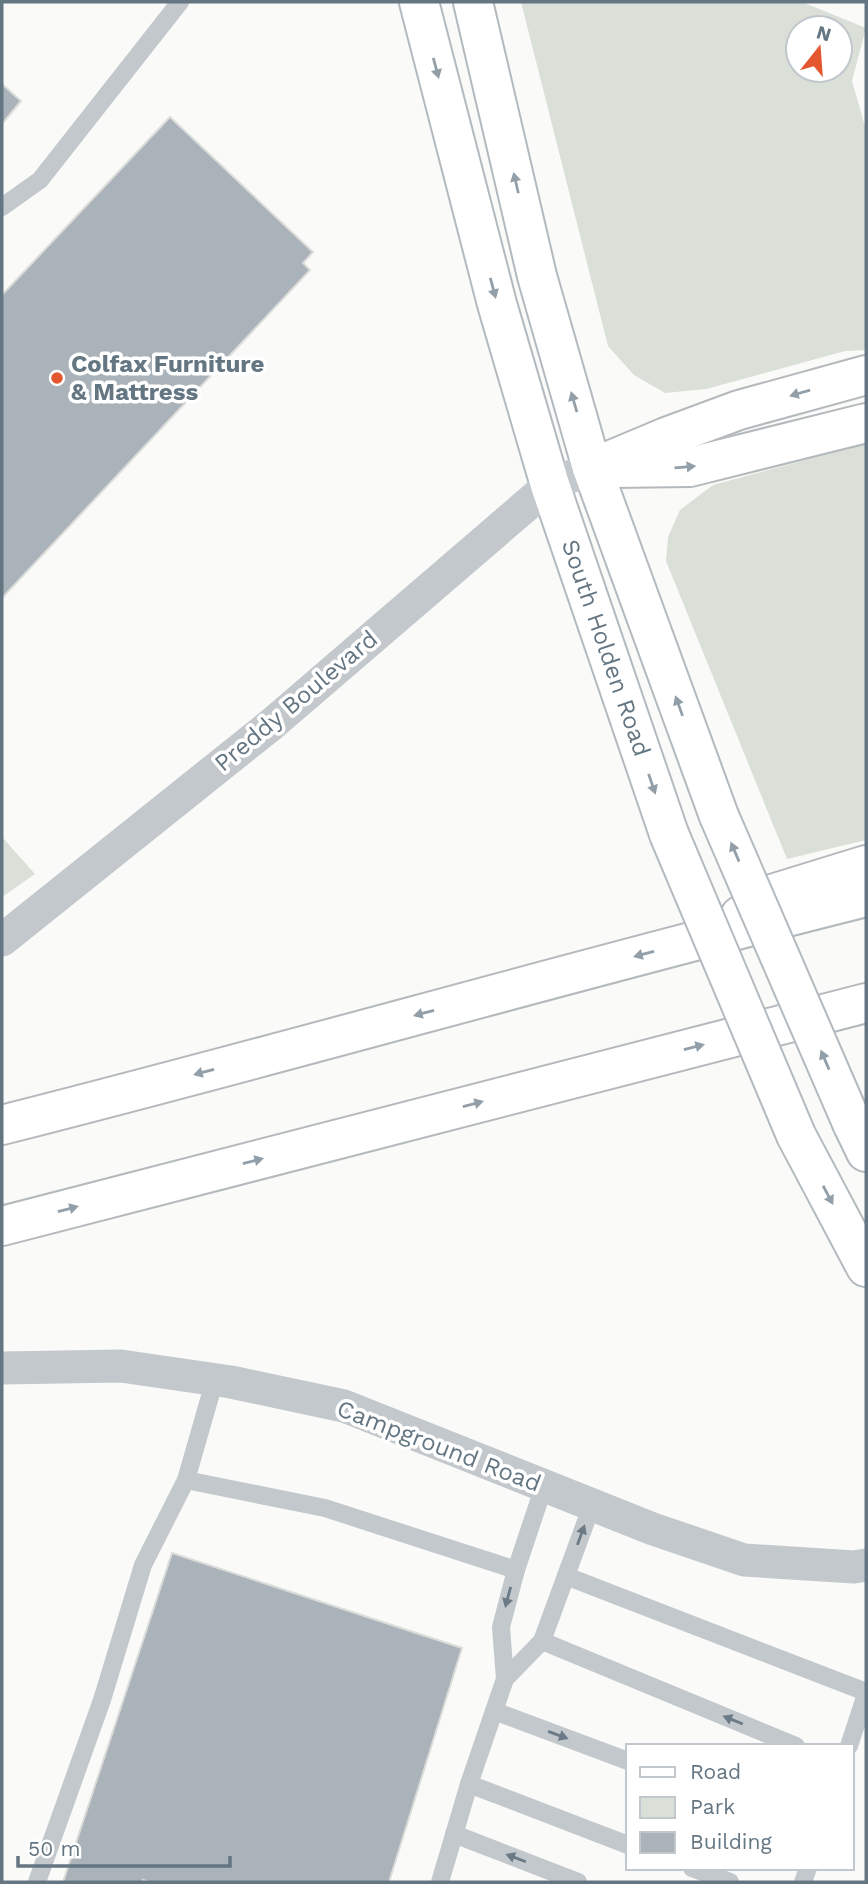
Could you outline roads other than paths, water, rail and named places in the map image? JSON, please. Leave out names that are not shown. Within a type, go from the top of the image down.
[{"type":"main road","name":"South Holden Road","points":[[419,2],[498,304],[550,485],[669,834],[796,1135],[866,1267]]},
{"type":"main road","name":"South Holden Road","points":[[474,2],[537,276],[592,468],[719,816],[859,1137]]},
{"type":"main road","points":[[592,468],[739,410],[866,375]]},
{"type":"main road","points":[[592,468],[690,467],[866,423]]},
{"type":"main road","points":[[709,936],[772,894],[866,865]]},
{"type":"main road","points":[[2,1125],[709,936],[866,897]]},
{"type":"main road","points":[[2,1226],[866,1003]]},
{"type":"street","name":"Preddy Boulevard","points":[[2,940],[272,724],[550,485],[592,468]]},
{"type":"street","name":"Campground Road","points":[[2,1368],[121,1366],[215,1379],[344,1406],[653,1529],[744,1560],[854,1567],[866,1565]]},
{"type":"lane","points":[[2,207],[40,180],[180,2]]},
{"type":"lane","points":[[37,1882],[102,1700],[143,1565],[186,1480],[215,1379]]},
{"type":"lane","points":[[186,1480],[325,1508],[516,1570]]},
{"type":"lane","points":[[440,1882],[469,1784],[505,1679],[500,1627],[544,1486]]},
{"type":"lane","points":[[505,1679],[542,1642],[592,1505]]},
{"type":"lane","points":[[566,1576],[866,1693],[850,1744]]},
{"type":"lane","points":[[542,1642],[791,1744]]},
{"type":"lane","points":[[494,1711],[626,1759]]},
{"type":"lane","points":[[469,1784],[626,1844]]},
{"type":"lane","points":[[454,1834],[578,1882]]},
{"type":"lane","points":[[697,1870],[730,1882]]},
{"type":"place","name":"Colfax Furniture & Mattress","points":[[57,378]]}]
